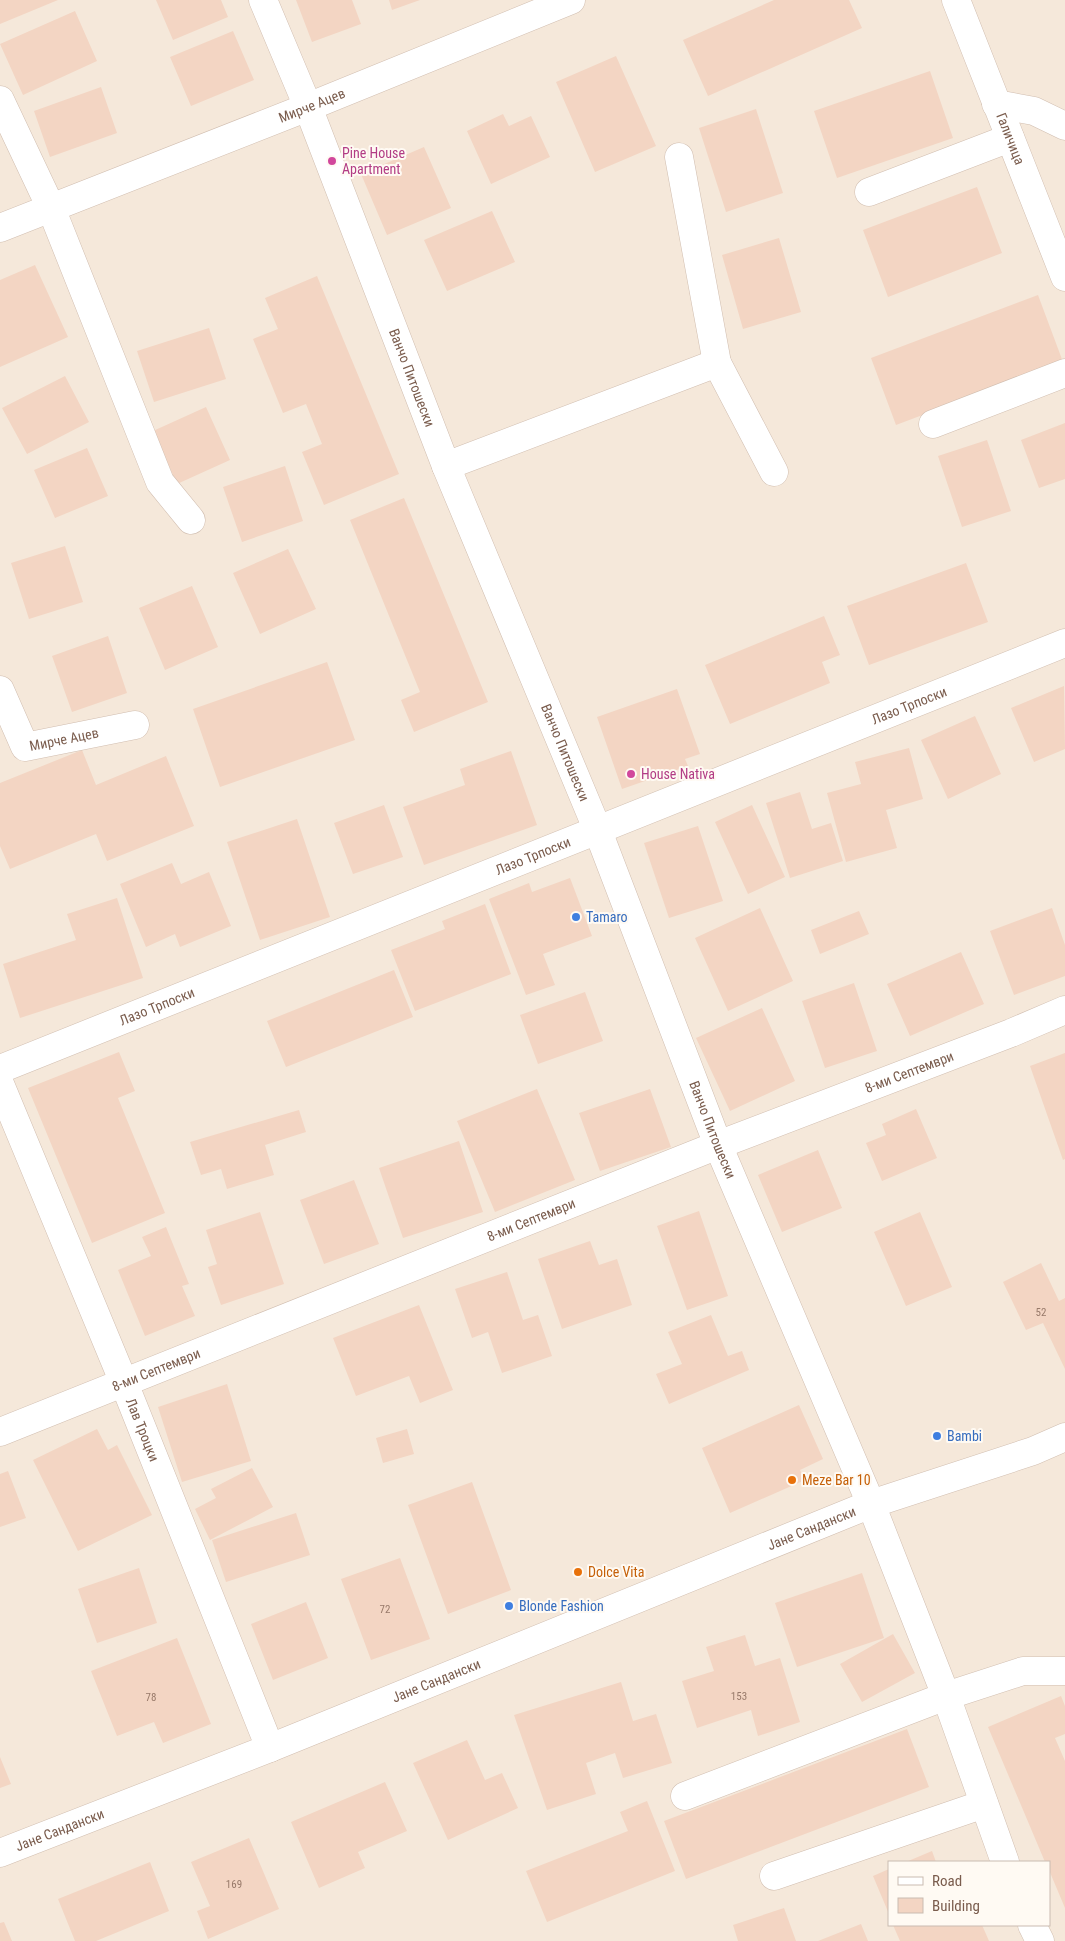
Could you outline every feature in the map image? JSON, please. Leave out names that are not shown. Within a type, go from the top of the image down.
[{"type":"street","name":"Ванчо Питошески","points":[[263,0],[308,107],[446,466],[598,831],[718,1145],[871,1504]]},
{"type":"street","name":"Мирче Ацев","points":[[0,228],[308,107],[571,0]]},
{"type":"street","name":"Галичица","points":[[956,0],[1065,277]]},
{"type":"street","points":[[0,100],[51,208],[160,482],[191,520]]},
{"type":"street","points":[[996,104],[1034,111],[1065,126]]},
{"type":"street","points":[[869,192],[1010,138]]},
{"type":"street","points":[[680,157],[717,363],[774,472]]},
{"type":"street","points":[[446,466],[717,363]]},
{"type":"street","points":[[933,424],[1065,373]]},
{"type":"street","name":"Лазо Трпоски","points":[[0,1069],[1065,643]]},
{"type":"street","name":"Мирче Ацев","points":[[0,690],[24,747],[135,725]]},
{"type":"street","name":"8-ми Септември","points":[[0,1432],[718,1145],[1065,1010]]},
{"type":"street","name":"Лав Троцки","points":[[0,1084],[124,1382],[270,1748]]},
{"type":"street","name":"Јане Сандански","points":[[0,1853],[270,1748],[871,1504],[1033,1451],[1065,1437]]},
{"type":"street","name":"Јане Сандански","points":[[871,1504],[946,1696],[1004,1861]]},
{"type":"street","points":[[685,1796],[946,1696],[1023,1671],[1065,1671]]},
{"type":"street","points":[[774,1876],[984,1804]]},
{"type":"street","points":[[1032,1926],[1040,1941]]},
{"type":"shaded area","points":[[0,0],[1065,0],[1065,1941],[0,1941]]},
{"type":"building","points":[[0,0],[58,0],[0,24]]},
{"type":"building","points":[[156,0],[221,0],[228,17],[173,40]]},
{"type":"building","points":[[296,0],[352,0],[361,24],[312,42]]},
{"type":"building","points":[[389,0],[420,0],[392,10]]},
{"type":"building","points":[[774,0],[849,0],[862,28],[708,96],[683,40]]},
{"type":"building","points":[[75,11],[97,61],[23,95],[0,44]]},
{"type":"building","points":[[233,31],[254,80],[191,106],[170,57]]},
{"type":"building","points":[[616,56],[656,146],[595,172],[556,82]]},
{"type":"building","points":[[930,71],[953,138],[837,178],[814,111]]},
{"type":"building","points":[[101,87],[117,133],[50,157],[34,111]]},
{"type":"building","points":[[756,109],[783,193],[726,212],[699,128]]},
{"type":"building","points":[[503,114],[509,126],[531,116],[550,157],[491,184],[467,131]]},
{"type":"building","points":[[424,147],[451,208],[387,235],[361,174]]},
{"type":"building","points":[[977,187],[1002,253],[888,297],[863,230]]},
{"type":"building","points":[[492,211],[515,262],[447,291],[424,240]]},
{"type":"building","points":[[779,238],[801,312],[743,329],[722,255]]},
{"type":"building","points":[[35,265],[68,337],[0,367],[0,280]]},
{"type":"building","points":[[317,276],[399,474],[324,505],[302,452],[322,444],[306,404],[283,413],[253,339],[278,329],[265,298]]},
{"type":"building","points":[[1038,295],[1063,362],[896,425],[871,358]]},
{"type":"building","points":[[209,328],[226,379],[154,402],[137,351]]},
{"type":"building","points":[[65,376],[89,422],[27,454],[2,408]]},
{"type":"building","points":[[206,407],[230,460],[177,484],[153,431]]},
{"type":"building","points":[[1065,423],[1065,479],[1039,488],[1021,440]]},
{"type":"building","points":[[987,440],[1011,511],[962,527],[938,456]]},
{"type":"building","points":[[87,448],[108,496],[55,518],[34,470]]},
{"type":"building","points":[[285,466],[303,521],[242,542],[223,487]]},
{"type":"building","points":[[404,498],[488,702],[414,732],[401,700],[420,692],[350,520]]},
{"type":"building","points":[[65,546],[83,602],[29,619],[11,563]]},
{"type":"building","points":[[288,549],[316,609],[260,634],[233,573]]},
{"type":"building","points":[[966,563],[988,622],[869,665],[847,606]]},
{"type":"building","points":[[192,586],[218,647],[165,670],[139,608]]},
{"type":"building","points":[[824,616],[840,655],[822,662],[830,683],[730,724],[705,665]]},
{"type":"building","points":[[108,636],[127,693],[72,712],[52,656]]},
{"type":"building","points":[[327,662],[355,740],[220,787],[193,709]]},
{"type":"building","points":[[1064,686],[1065,749],[1034,762],[1011,708]]},
{"type":"building","points":[[677,689],[700,754],[685,759],[688,766],[622,789],[597,717]]},
{"type":"building","points":[[975,716],[1001,774],[948,799],[921,740]]},
{"type":"building","points":[[909,748],[923,799],[886,810],[897,848],[846,862],[827,793],[861,784],[855,762]]},
{"type":"building","points":[[82,750],[96,785],[166,756],[194,826],[107,861],[96,834],[10,869],[0,846],[0,783]]},
{"type":"building","points":[[511,751],[537,825],[424,865],[403,807],[465,785],[460,769]]},
{"type":"building","points":[[800,792],[812,829],[831,823],[843,861],[790,878],[766,803]]},
{"type":"building","points":[[384,805],[403,857],[353,874],[334,823]]},
{"type":"building","points":[[752,805],[785,877],[748,894],[715,822]]},
{"type":"building","points":[[297,819],[330,917],[260,940],[227,842]]},
{"type":"building","points":[[698,826],[723,901],[669,918],[644,843]]},
{"type":"building","points":[[172,863],[181,884],[209,872],[231,926],[180,947],[175,934],[146,947],[120,884]]},
{"type":"building","points":[[570,878],[592,936],[543,954],[555,985],[526,995],[489,899],[529,883],[532,892]]},
{"type":"building","points":[[117,898],[143,978],[20,1018],[3,964],[76,940],[67,914]]},
{"type":"building","points":[[485,904],[511,974],[415,1011],[391,950],[445,929],[442,921]]},
{"type":"building","points":[[760,908],[793,981],[728,1011],[695,938]]},
{"type":"building","points":[[1052,908],[1065,945],[1065,976],[1014,995],[990,931]]},
{"type":"building","points":[[859,911],[869,934],[820,954],[811,930]]},
{"type":"building","points":[[961,952],[984,1004],[910,1036],[887,984]]},
{"type":"building","points":[[394,970],[413,1017],[286,1067],[267,1021]]},
{"type":"building","points":[[854,983],[877,1051],[825,1068],[802,1001]]},
{"type":"building","points":[[585,992],[603,1041],[538,1064],[520,1015]]},
{"type":"building","points":[[762,1008],[795,1081],[730,1111],[696,1038]]},
{"type":"building","points":[[119,1052],[135,1091],[118,1098],[165,1213],[92,1243],[28,1088]]},
{"type":"building","points":[[1065,1053],[1065,1159],[1063,1160],[1030,1066]]},
{"type":"building","points":[[537,1089],[575,1180],[495,1212],[457,1121]]},
{"type":"building","points":[[650,1089],[671,1147],[600,1171],[579,1113]]},
{"type":"building","points":[[916,1109],[937,1158],[882,1181],[866,1143],[886,1135],[882,1124]]},
{"type":"building","points":[[299,1110],[306,1132],[265,1145],[274,1175],[227,1189],[221,1169],[201,1175],[190,1142]]},
{"type":"building","points":[[459,1141],[483,1212],[403,1238],[379,1168]]},
{"type":"building","points":[[818,1150],[842,1208],[782,1232],[758,1175]]},
{"type":"building","points":[[354,1180],[379,1244],[324,1264],[300,1200]]},
{"type":"building","points":[[699,1211],[728,1296],[687,1310],[657,1226]]},
{"type":"building","points":[[260,1212],[284,1284],[221,1305],[208,1267],[217,1264],[206,1230]]},
{"type":"building","points":[[920,1212],[952,1287],[906,1306],[874,1232]]},
{"type":"building","points":[[166,1227],[189,1284],[182,1286],[195,1316],[145,1336],[118,1270],[151,1256],[142,1237]]},
{"type":"building","points":[[590,1241],[599,1265],[617,1259],[632,1305],[562,1329],[538,1259]]},
{"type":"building","points":[[1041,1263],[1059,1301],[1065,1298],[1065,1369],[1043,1323],[1026,1330],[1003,1282]]},
{"type":"building","points":[[507,1272],[523,1320],[538,1315],[552,1356],[502,1373],[488,1332],[472,1338],[455,1289]]},
{"type":"building","points":[[419,1305],[453,1390],[420,1403],[409,1376],[356,1396],[333,1338]]},
{"type":"building","points":[[711,1315],[728,1356],[742,1351],[749,1370],[669,1404],[656,1374],[682,1364],[668,1332]]},
{"type":"building","points":[[227,1384],[251,1461],[182,1482],[158,1407]]},
{"type":"building","points":[[799,1405],[823,1459],[800,1470],[805,1480],[730,1513],[702,1448]]},
{"type":"building","points":[[97,1429],[108,1450],[117,1445],[152,1515],[78,1551],[33,1460]]},
{"type":"building","points":[[407,1429],[414,1454],[383,1463],[376,1438]]},
{"type":"building","points":[[252,1468],[273,1507],[210,1540],[195,1509],[216,1498],[211,1489]]},
{"type":"building","points":[[8,1471],[26,1518],[0,1527],[0,1474]]},
{"type":"building","points":[[472,1482],[511,1590],[448,1614],[408,1505]]},
{"type":"building","points":[[296,1513],[310,1555],[226,1582],[212,1540]]},
{"type":"building","points":[[400,1558],[430,1639],[371,1660],[341,1579]]},
{"type":"building","points":[[139,1568],[157,1623],[97,1643],[78,1589]]},
{"type":"building","points":[[862,1573],[884,1638],[797,1667],[775,1603]]},
{"type":"building","points":[[306,1602],[328,1658],[273,1680],[251,1624]]},
{"type":"building","points":[[893,1634],[915,1673],[862,1702],[840,1664]]},
{"type":"building","points":[[745,1635],[755,1666],[780,1658],[800,1722],[758,1736],[751,1710],[697,1728],[682,1681],[714,1671],[706,1647]]},
{"type":"building","points":[[177,1638],[211,1724],[163,1743],[154,1722],[117,1736],[91,1671]]},
{"type":"building","points":[[621,1682],[633,1721],[656,1714],[672,1763],[623,1778],[615,1753],[586,1763],[596,1794],[547,1810],[514,1715]]},
{"type":"building","points":[[1061,1696],[1065,1706],[1065,1734],[1055,1738],[1065,1761],[1065,1908],[1050,1872],[1050,1861],[1045,1861],[988,1727]]},
{"type":"building","points":[[907,1729],[929,1787],[686,1879],[664,1821]]},
{"type":"building","points":[[467,1740],[485,1780],[502,1773],[518,1808],[448,1840],[413,1763]]},
{"type":"building","points":[[0,1757],[11,1784],[0,1788]]},
{"type":"building","points":[[385,1782],[407,1831],[358,1852],[365,1868],[319,1888],[291,1822]]},
{"type":"building","points":[[647,1801],[675,1871],[547,1922],[526,1871],[628,1831],[620,1812]]},
{"type":"building","points":[[249,1838],[279,1909],[208,1939],[197,1911],[210,1906],[191,1862]]},
{"type":"building","points":[[932,1851],[936,1861],[908,1861]]},
{"type":"building","points":[[150,1862],[169,1911],[96,1941],[75,1941],[58,1899]]},
{"type":"building","points":[[888,1869],[888,1912],[873,1876]]},
{"type":"building","points":[[784,1908],[796,1941],[738,1941],[733,1925]]},
{"type":"building","points":[[4,1922],[12,1941],[0,1941],[0,1923]]},
{"type":"building","points":[[861,1924],[868,1941],[818,1941]]},
{"type":"building","points":[[893,1926],[982,1926],[989,1941],[900,1941]]},
{"type":"place","name":"Pine House Apartment","points":[[332,161]]},
{"type":"place","name":"House Nativa","points":[[631,774]]},
{"type":"place","name":"Tamaro","points":[[576,917]]},
{"type":"place","name":"Bambi","points":[[937,1436]]},
{"type":"place","name":"Meze Bar 10","points":[[792,1480]]},
{"type":"place","name":"Dolce Vita","points":[[578,1572]]},
{"type":"place","name":"Blonde Fashion","points":[[509,1606]]}]
